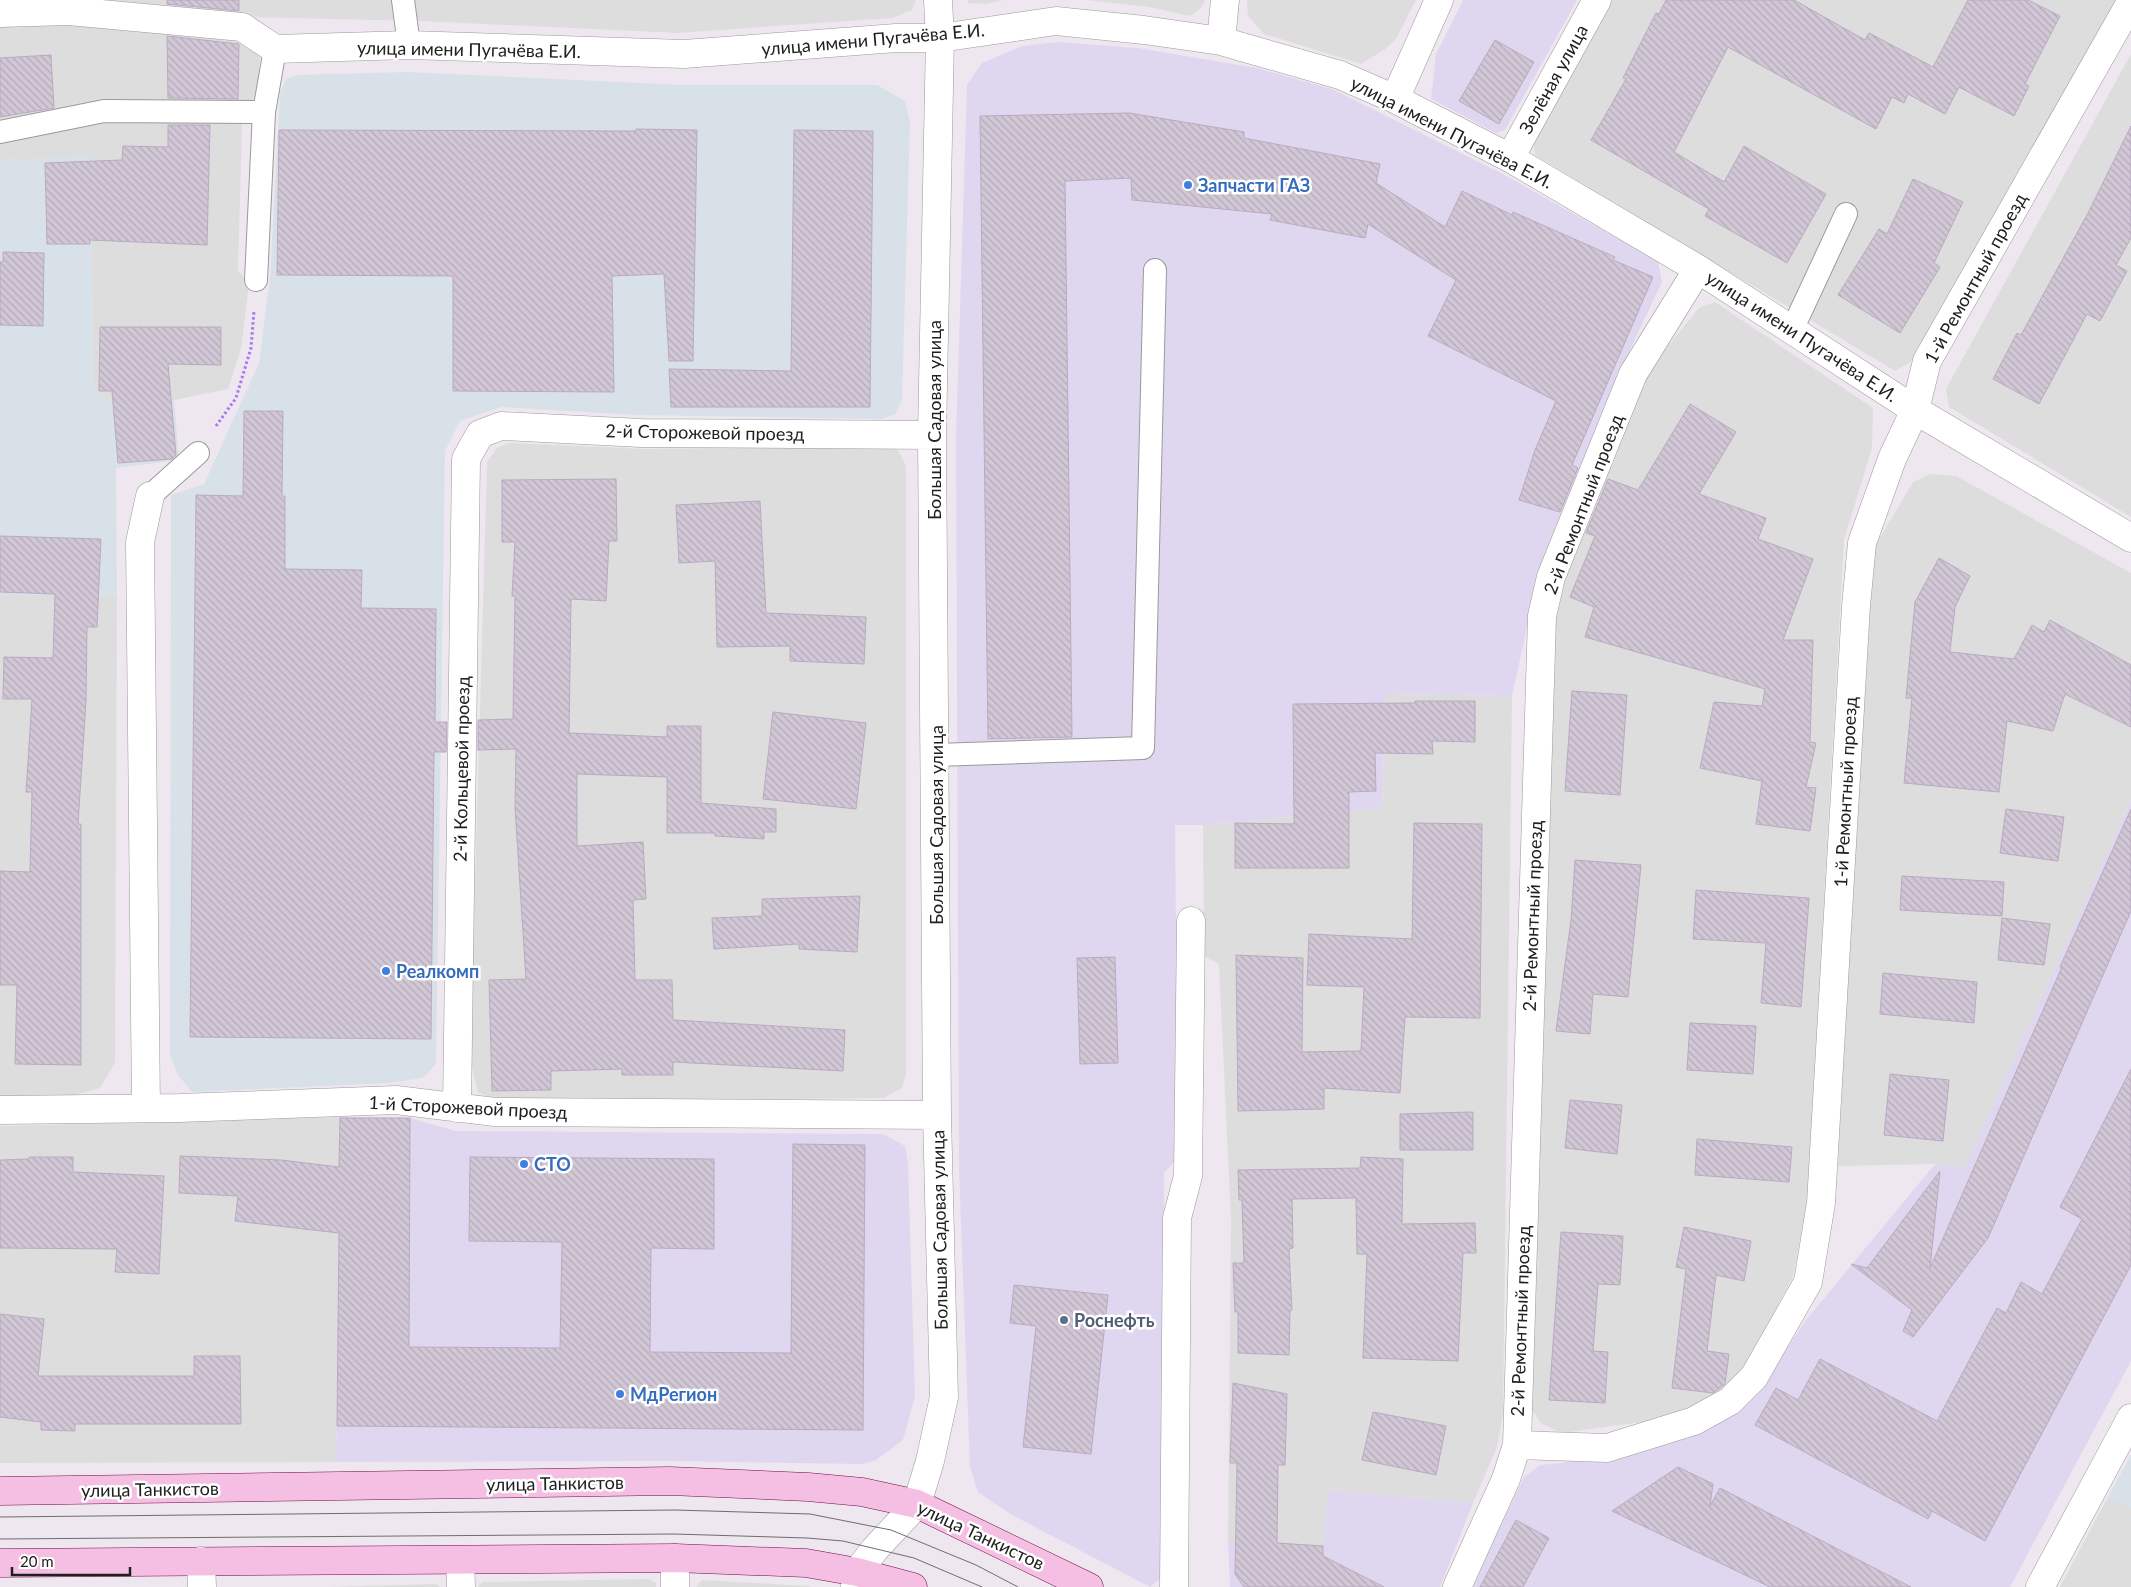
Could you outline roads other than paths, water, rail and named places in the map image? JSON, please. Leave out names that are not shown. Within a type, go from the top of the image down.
[{"type":"main road","name":"улица Танкистов","points":[[0,1492],[670,1481],[808,1487],[862,1492],[916,1504],[1089,1587]]},
{"type":"main road","points":[[0,1563],[202,1574],[460,1560],[675,1558],[806,1563],[856,1579],[913,1587]]},
{"type":"street","name":"Большая Садовая улица","points":[[856,1579],[875,1549],[916,1504],[930,1461],[944,1397],[937,1115],[936,755],[932,435],[940,38],[938,0]]},
{"type":"street","points":[[1221,41],[1225,0]]},
{"type":"street","points":[[1396,100],[1439,0]]},
{"type":"street","name":"Зелёная улица","points":[[1510,158],[1597,0]]},
{"type":"street","name":"1-й Ремонтный проезд","points":[[1517,1445],[1607,1448],[1694,1421],[1730,1401],[1754,1377],[1808,1282],[1821,1203],[1855,626],[1862,543],[1892,459],[1916,410],[1927,361],[2131,2]]},
{"type":"street","points":[[0,13],[70,11],[242,27],[275,49]]},
{"type":"street","name":"улица имени Пугачёва Е.И.","points":[[275,49],[409,45],[684,54],[896,38],[940,38],[1056,21],[1144,30],[1221,41],[1340,75],[1396,100],[1510,158],[1698,269],[1916,410],[2131,538]]},
{"type":"street","name":"2-й Ремонтный проезд","points":[[1458,1587],[1506,1478],[1517,1445],[1542,616],[1551,577],[1632,374],[1698,269]]},
{"type":"street","name":"2-й Сторожевой проезд","points":[[480,434],[501,426],[640,432],[932,435]]},
{"type":"street","name":"2-й Кольцевой проезд","points":[[456,1108],[466,458],[480,434]]},
{"type":"street","points":[[146,1107],[140,542],[150,496]]},
{"type":"street","points":[[1174,1587],[1177,1218],[1188,1176],[1191,921]]},
{"type":"street","name":"1-й Сторожевой проезд","points":[[0,1110],[396,1100],[495,1112],[937,1115]]},
{"type":"street","points":[[2040,1587],[2131,1418]]},
{"type":"street","points":[[675,1558],[675,1587]]},
{"type":"street","points":[[460,1560],[461,1587]]},
{"type":"lane","points":[[403,0],[409,45]]},
{"type":"lane","points":[[256,280],[264,112],[275,49]]},
{"type":"lane","points":[[0,132],[104,111],[264,112]]},
{"type":"lane","points":[[1792,330],[1846,214]]},
{"type":"lane","points":[[936,755],[1144,748],[1155,270]]},
{"type":"lane","points":[[150,496],[198,453]]},
{"type":"tram line","points":[[0,1517],[675,1510],[810,1514],[891,1530],[976,1565],[1018,1587]]},
{"type":"tram line","points":[[0,1539],[674,1534],[807,1538],[843,1541],[914,1558],[982,1587]]},
{"type":"place","name":"Запчасти ГАЗ","points":[[1188,185]]},
{"type":"place","name":"Реалкомп","points":[[386,971]]},
{"type":"place","name":"СТО","points":[[524,1164]]},
{"type":"place","name":"Роснефть","points":[[1064,1320]]},
{"type":"place","name":"МдРегион","points":[[620,1394]]}]
